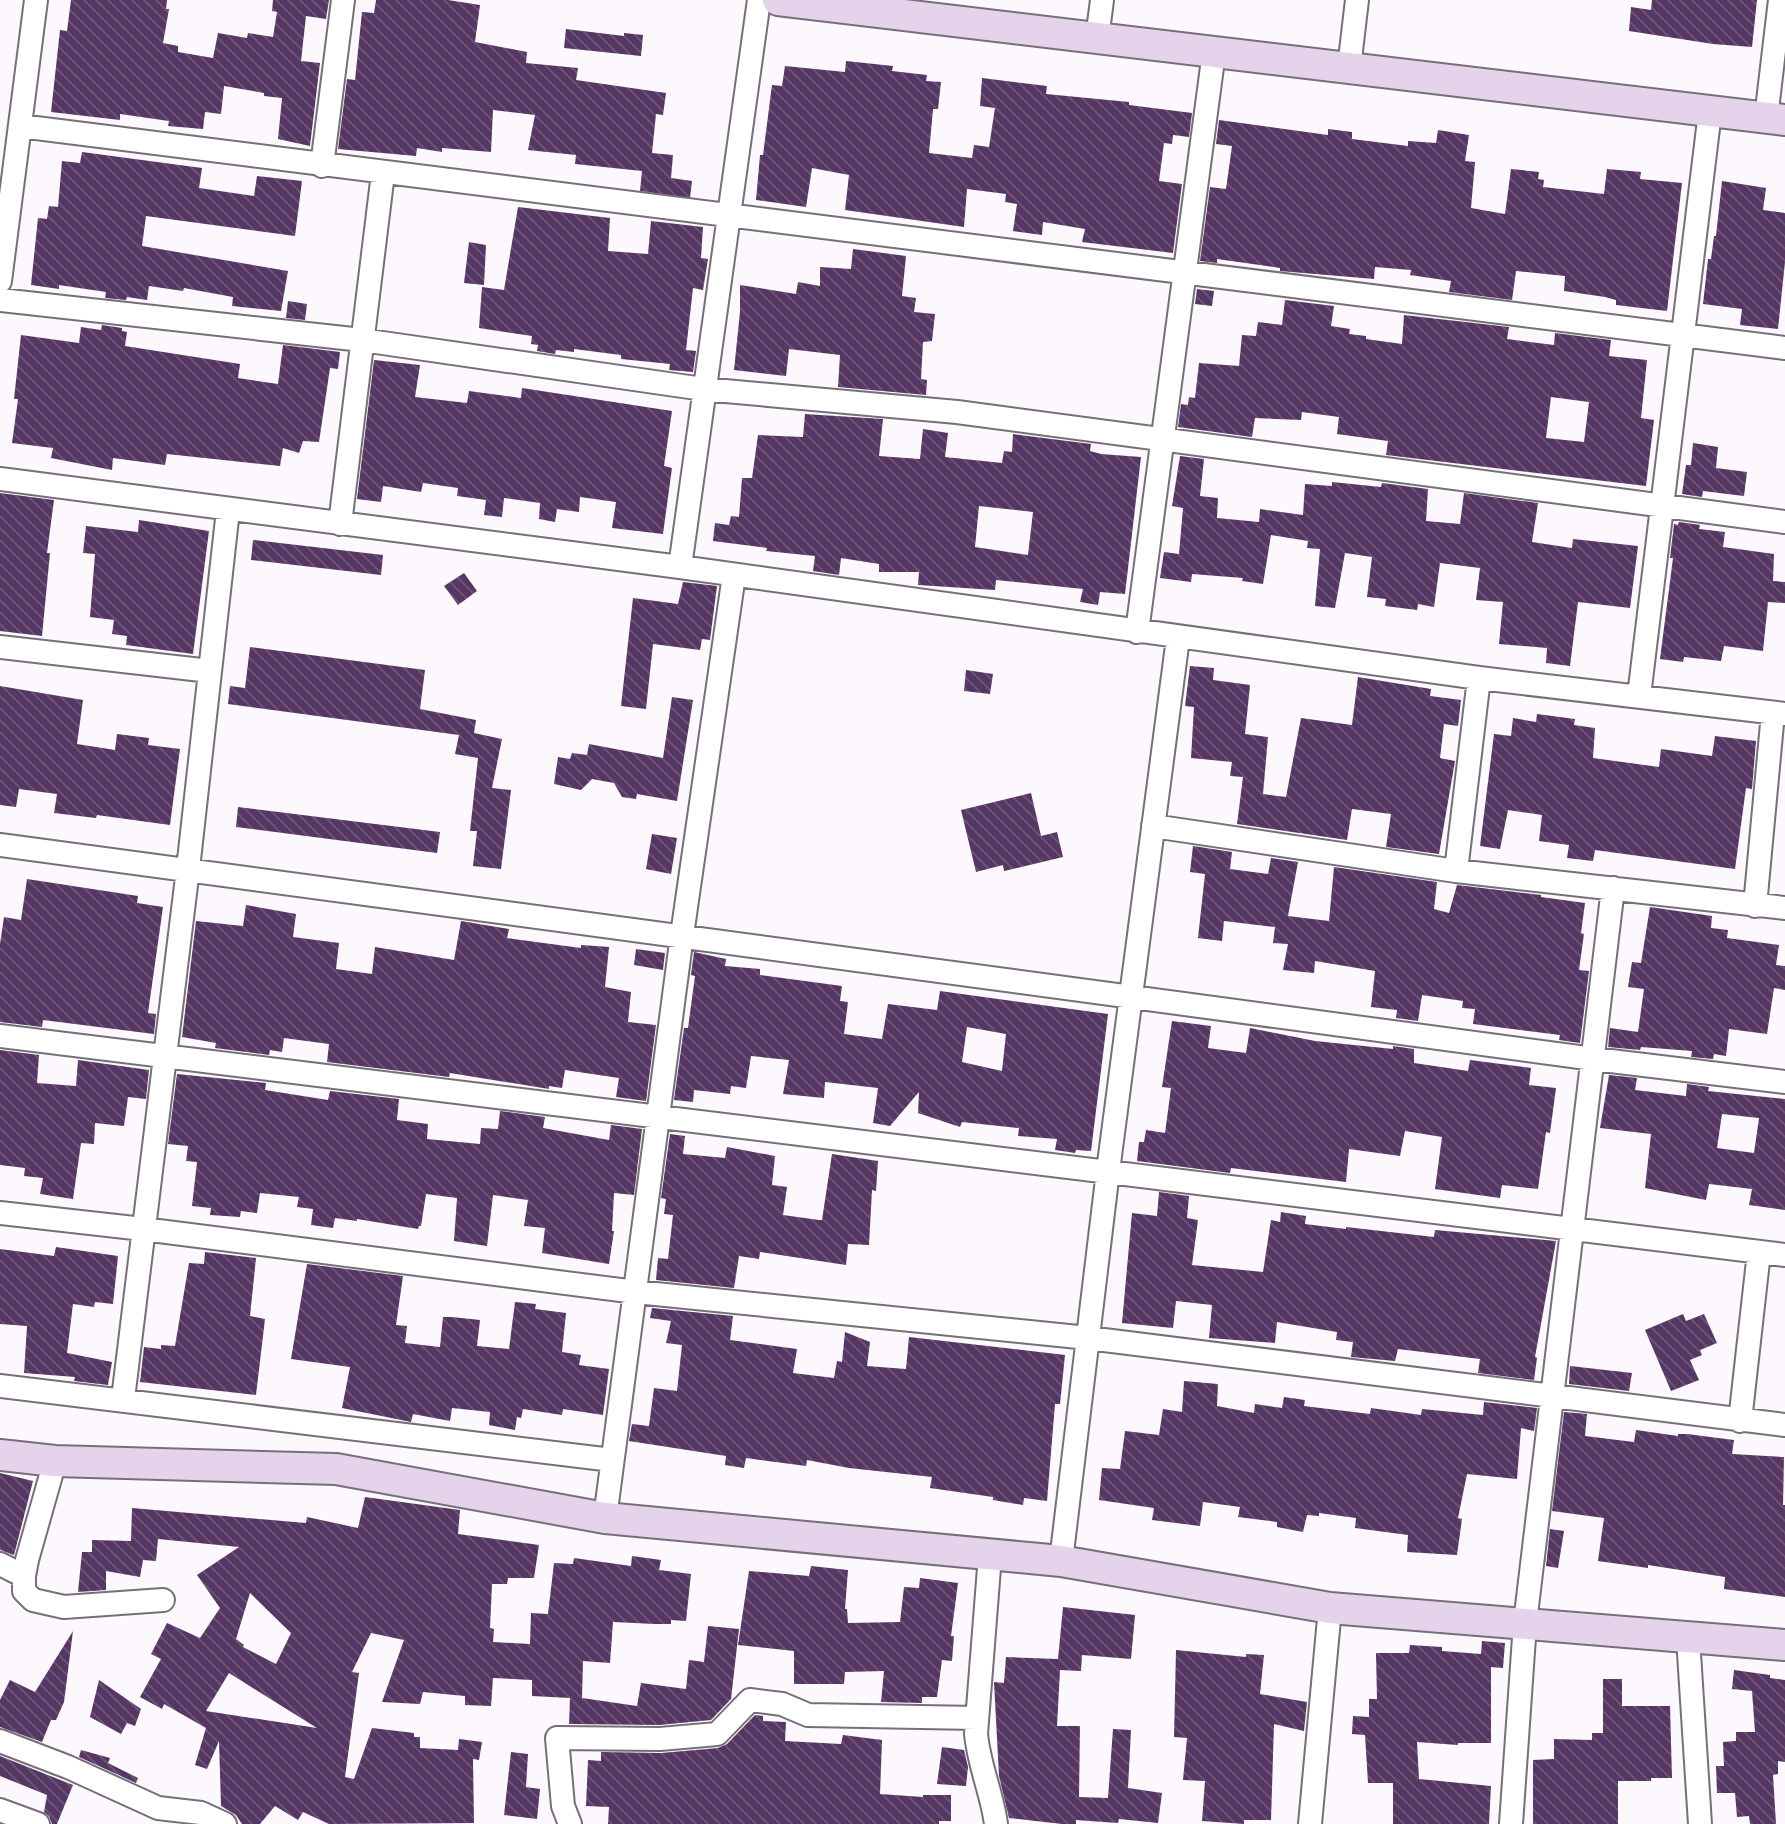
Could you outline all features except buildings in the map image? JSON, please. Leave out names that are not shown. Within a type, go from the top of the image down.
[{"type":"street","points":[[0,281],[36,0]]},
{"type":"street","points":[[322,166],[343,0]]},
{"type":"street","points":[[680,567],[759,0]]},
{"type":"street","points":[[778,0],[852,4],[1097,39],[1776,119],[1780,0]]},
{"type":"street","points":[[1097,39],[1102,0]]},
{"type":"street","points":[[1349,68],[1357,0]]},
{"type":"street","points":[[1137,632],[1214,52]]},
{"type":"street","points":[[1639,696],[1710,112]]},
{"type":"street","points":[[20,126],[1785,348]]},
{"type":"street","points":[[340,524],[383,173]]},
{"type":"street","points":[[0,300],[362,340],[703,389],[957,412],[1785,522]]},
{"type":"street","points":[[0,479],[680,567],[1479,678],[1779,714],[1755,906]]},
{"type":"street","points":[[123,1399],[228,510]]},
{"type":"street","points":[[605,1518],[682,935],[734,575]]},
{"type":"street","points":[[1061,1561],[1108,1171],[1178,638]]},
{"type":"street","points":[[0,647],[210,671]]},
{"type":"street","points":[[1456,871],[1479,678]]},
{"type":"street","points":[[1153,826],[1456,871],[1785,908]]},
{"type":"street","points":[[0,845],[1785,1082]]},
{"type":"street","points":[[1511,1824],[1525,1623],[1613,888]]},
{"type":"street","points":[[0,1036],[1785,1255]]},
{"type":"street","points":[[0,1213],[636,1292],[1088,1338],[1785,1425]]},
{"type":"street","points":[[1740,1421],[1759,1252]]},
{"type":"street","points":[[0,1386],[612,1460]]},
{"type":"street","points":[[0,1455],[55,1461],[336,1469],[605,1518],[1061,1561],[1330,1608],[1785,1645]]},
{"type":"street","points":[[55,1461],[24,1576],[24,1591],[33,1600],[64,1607],[163,1600]]},
{"type":"street","points":[[990,1555],[977,1718],[978,1757],[991,1796],[996,1824]]},
{"type":"street","points":[[0,1564],[24,1576]]},
{"type":"street","points":[[1310,1824],[1330,1608]]},
{"type":"street","points":[[1688,1638],[1700,1824]]},
{"type":"street","points":[[570,1824],[563,1806],[557,1738],[660,1739],[717,1734],[750,1700],[782,1704],[808,1715],[977,1718]]},
{"type":"street","points":[[0,1741],[68,1767],[158,1808],[201,1813],[225,1824]]},
{"type":"street","points":[[0,1810],[38,1824]]}]
